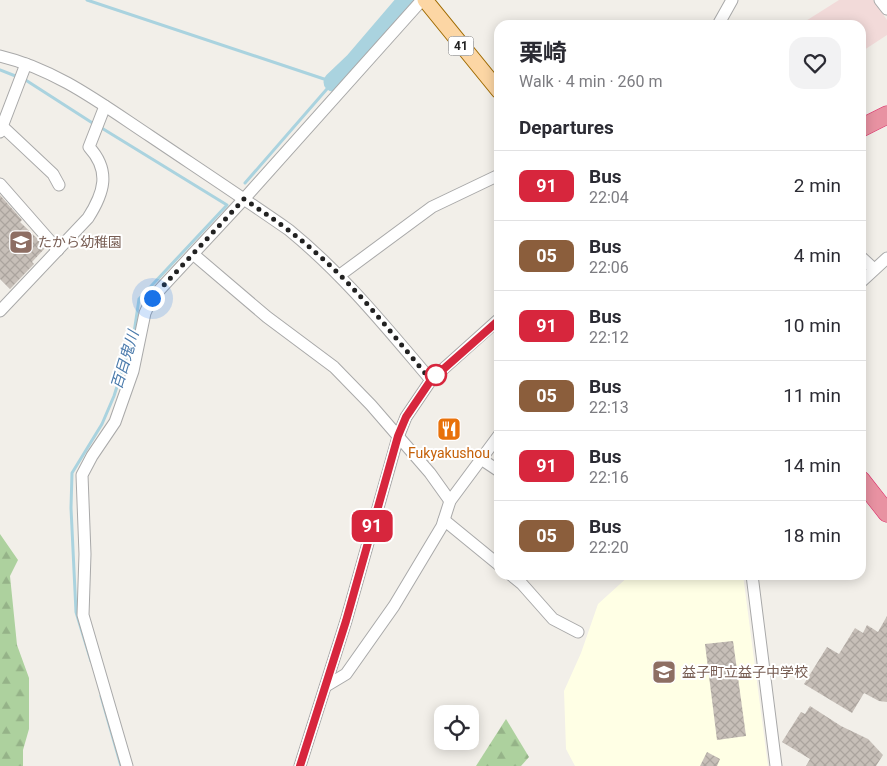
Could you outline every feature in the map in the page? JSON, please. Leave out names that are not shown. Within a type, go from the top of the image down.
[{"type":"highway","points":[[866,126],[887,115]]},
{"type":"highway","points":[[866,486],[887,513]]},
{"type":"main road","name":"41","points":[[423,0],[494,86]]},
{"type":"street","points":[[126,766],[83,616],[85,554],[82,475],[92,456],[115,422],[133,371],[144,313],[152,298],[423,0]]},
{"type":"street","points":[[721,20],[732,0]]},
{"type":"street","points":[[880,0],[887,9]]},
{"type":"street","points":[[0,56],[55,76],[105,106],[289,230],[340,275],[431,380]]},
{"type":"street","points":[[26,64],[1,130],[52,174],[59,185]]},
{"type":"street","points":[[0,311],[88,218],[97,203],[102,190],[102,176],[98,156],[89,147],[95,127],[105,106]]},
{"type":"street","points":[[340,275],[432,207],[494,177]]},
{"type":"street","points":[[0,184],[58,250]]},
{"type":"street","points":[[193,254],[267,317],[334,367],[398,436],[430,473],[450,501]]},
{"type":"street","points":[[866,277],[887,258]]},
{"type":"street","points":[[866,262],[874,269]]},
{"type":"street","points":[[300,766],[346,621],[398,436],[406,417],[431,380],[494,323]]},
{"type":"street","points":[[326,686],[346,674],[389,614],[444,520],[450,501],[494,442]]},
{"type":"street","points":[[481,459],[494,468]]},
{"type":"street","points":[[444,520],[494,561]]},
{"type":"street","points":[[517,580],[552,618],[578,632]]},
{"type":"street","points":[[753,580],[776,766]]},
{"type":"shaded area","points":[[839,0],[873,0],[887,20],[887,35],[866,49],[866,20],[807,20]]},
{"type":"shaded area","name":"益子町立益子中学校","points":[[624,580],[744,580],[768,766],[575,766],[566,749],[564,691],[581,653],[598,604]]},
{"type":"green space","points":[[0,534],[18,560],[10,576],[17,645],[29,678],[29,729],[23,750],[23,766],[0,766]]},
{"type":"green space","points":[[506,719],[529,757],[521,766],[476,766]]},
{"type":"building","name":"たから幼稚園","points":[[0,195],[22,220],[20,222],[46,247],[32,262],[34,264],[10,289],[0,279]]},
{"type":"building","points":[[887,616],[887,702],[879,701],[864,693],[852,713],[804,684],[827,647],[839,654],[855,628],[863,633],[867,625],[878,632]]},
{"type":"building","points":[[733,641],[746,736],[717,740],[705,644]]},
{"type":"building","points":[[810,706],[841,726],[868,739],[883,755],[876,766],[806,766],[810,759],[782,742],[801,712],[805,714]]},
{"type":"building","points":[[707,752],[720,759],[717,766],[700,766]]},
{"type":"waterway","points":[[87,0],[333,82],[245,183]]},
{"type":"waterway","name":"百目鬼川","points":[[333,82],[354,62],[407,0]]},
{"type":"waterway","name":"百目鬼川","points":[[0,70],[18,77]]},
{"type":"waterway","name":"百目鬼川","points":[[24,79],[94,124]]},
{"type":"waterway","name":"百目鬼川","points":[[91,661],[76,612],[71,508],[72,473],[102,424],[114,396],[134,333],[139,299],[227,205],[100,127]]},
{"type":"waterway","name":"百目鬼川","points":[[101,696],[121,766]]},
{"type":"bus line","name":"91","points":[[300,766],[346,621],[398,436],[406,417],[431,380],[494,324]]},
{"type":"place","name":"たから幼稚園","points":[[21,242]]},
{"type":"place","name":"Fukyakushou","points":[[449,429]]},
{"type":"place","name":"益子町立益子中学校","points":[[664,672]]},
{"type":"route","points":[[152,298],[244,199],[289,230],[316,252],[340,275],[431,380],[436,375]]}]
